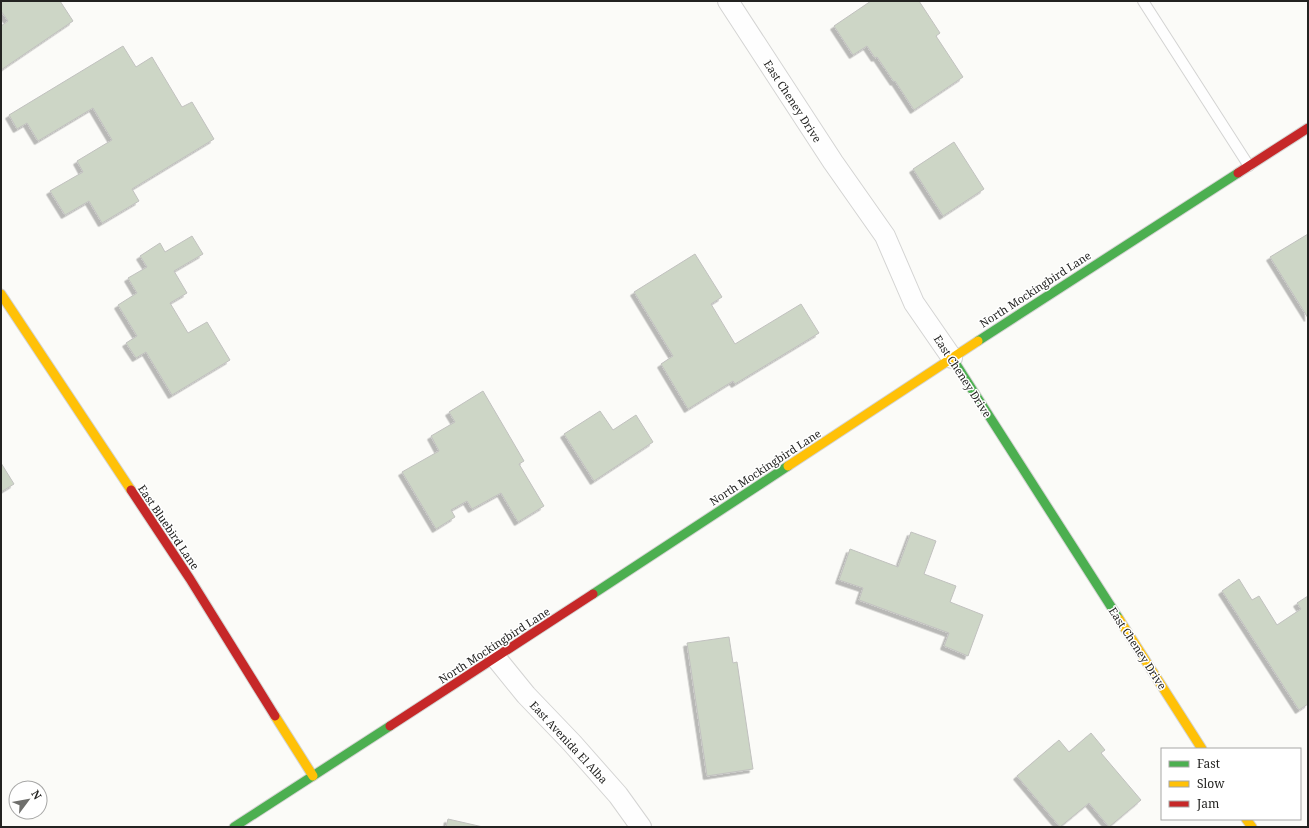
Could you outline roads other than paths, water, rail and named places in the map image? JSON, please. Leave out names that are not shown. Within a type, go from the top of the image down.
[{"type":"street","name":"East Cheney Drive","points":[[728,1],[833,162],[886,236],[914,303],[952,358],[1201,748]]},
{"type":"street","name":"North Mockingbird Lane","points":[[234,827],[496,658],[952,358],[1308,128]]},
{"type":"street","name":"East Bluebird Lane","points":[[1,294],[190,579],[313,776]]},
{"type":"street","name":"East Avenida El Alba","points":[[496,658],[526,695],[572,743],[618,795],[641,827]]},
{"type":"lane","points":[[1143,1],[1250,166]]}]
